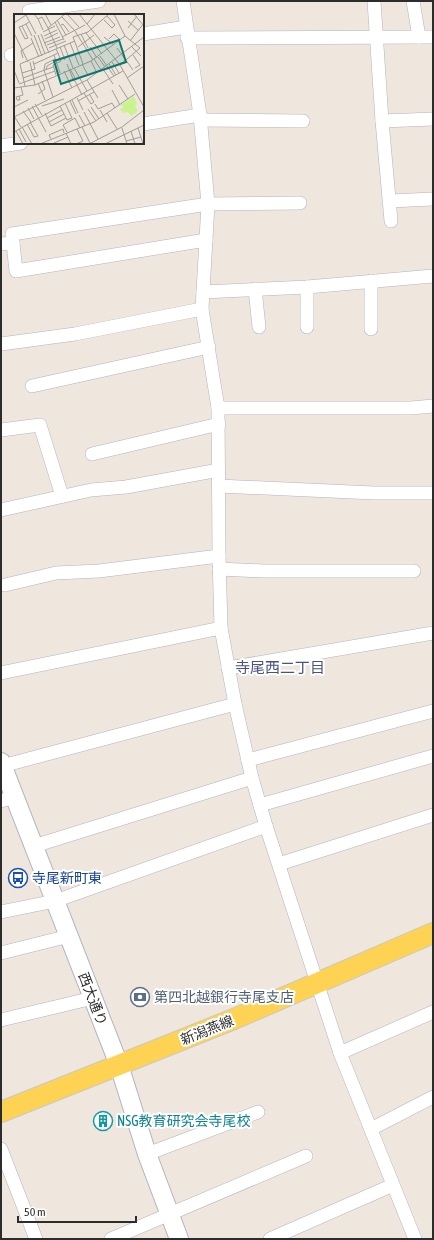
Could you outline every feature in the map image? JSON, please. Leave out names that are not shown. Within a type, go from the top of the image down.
[{"type":"main road","name":"新潟燕線","points":[[1,1112],[318,983],[433,933]]},
{"type":"street","points":[[29,11],[99,1]]},
{"type":"street","points":[[183,1],[186,33],[200,118],[208,204],[202,309],[218,408],[219,562],[222,628],[234,704],[252,778],[266,826],[340,1053],[415,1239]]},
{"type":"street","points":[[374,1],[382,121],[391,221]]},
{"type":"street","points":[[413,1],[419,37]]},
{"type":"street","points":[[144,34],[186,33],[377,38],[433,37]]},
{"type":"street","points":[[144,124],[200,118],[303,121]]},
{"type":"street","points":[[382,121],[433,119]]},
{"type":"street","points":[[1,146],[14,144]]},
{"type":"street","points":[[390,201],[433,199]]},
{"type":"street","points":[[206,240],[16,271],[7,243],[12,234],[208,204],[300,203]]},
{"type":"street","points":[[203,292],[306,287],[433,276]]},
{"type":"street","points":[[371,281],[371,329]]},
{"type":"street","points":[[306,287],[307,327]]},
{"type":"street","points":[[255,289],[259,327]]},
{"type":"street","points":[[1,344],[75,334],[202,309]]},
{"type":"street","points":[[32,386],[209,347]]},
{"type":"street","points":[[218,408],[411,408],[433,406]]},
{"type":"street","points":[[92,454],[219,424]]},
{"type":"street","points":[[1,430],[40,425],[62,496]]},
{"type":"street","points":[[1,510],[91,490],[126,487],[219,470]]},
{"type":"street","points":[[219,486],[374,493],[433,493]]},
{"type":"street","points":[[5,585],[56,573],[219,562],[264,570],[414,571]]},
{"type":"street","points":[[1,673],[222,628]]},
{"type":"street","points":[[228,668],[433,633]]},
{"type":"street","points":[[2,764],[234,704]]},
{"type":"street","points":[[248,760],[433,711]]},
{"type":"street","points":[[260,805],[433,756]]},
{"type":"street","name":"西大通り","points":[[2,764],[8,798],[34,846],[119,1065],[147,1154],[179,1239]]},
{"type":"street","points":[[34,846],[252,778]]},
{"type":"street","points":[[279,864],[433,815]]},
{"type":"street","points":[[1,912],[55,901],[266,826]]},
{"type":"street","points":[[1,953],[68,936]]},
{"type":"street","points":[[1,1020],[93,998]]},
{"type":"street","points":[[340,1053],[433,1012]]},
{"type":"street","points":[[371,1129],[433,1097]]},
{"type":"street","points":[[147,1154],[258,1112]]},
{"type":"street","points":[[1,1149],[36,1239]]},
{"type":"street","points":[[111,1239],[306,1156]]},
{"type":"street","points":[[270,1239],[393,1185]]},
{"type":"place","name":"寺尾新町東","points":[[18,878]]},
{"type":"place","name":"第四北越銀行寺尾支店","points":[[140,997]]},
{"type":"place","name":"NSG教育研究会寺尾校","points":[[103,1121]]},
{"type":"district","name":"寺尾西二丁目","points":[[280,668]]}]
